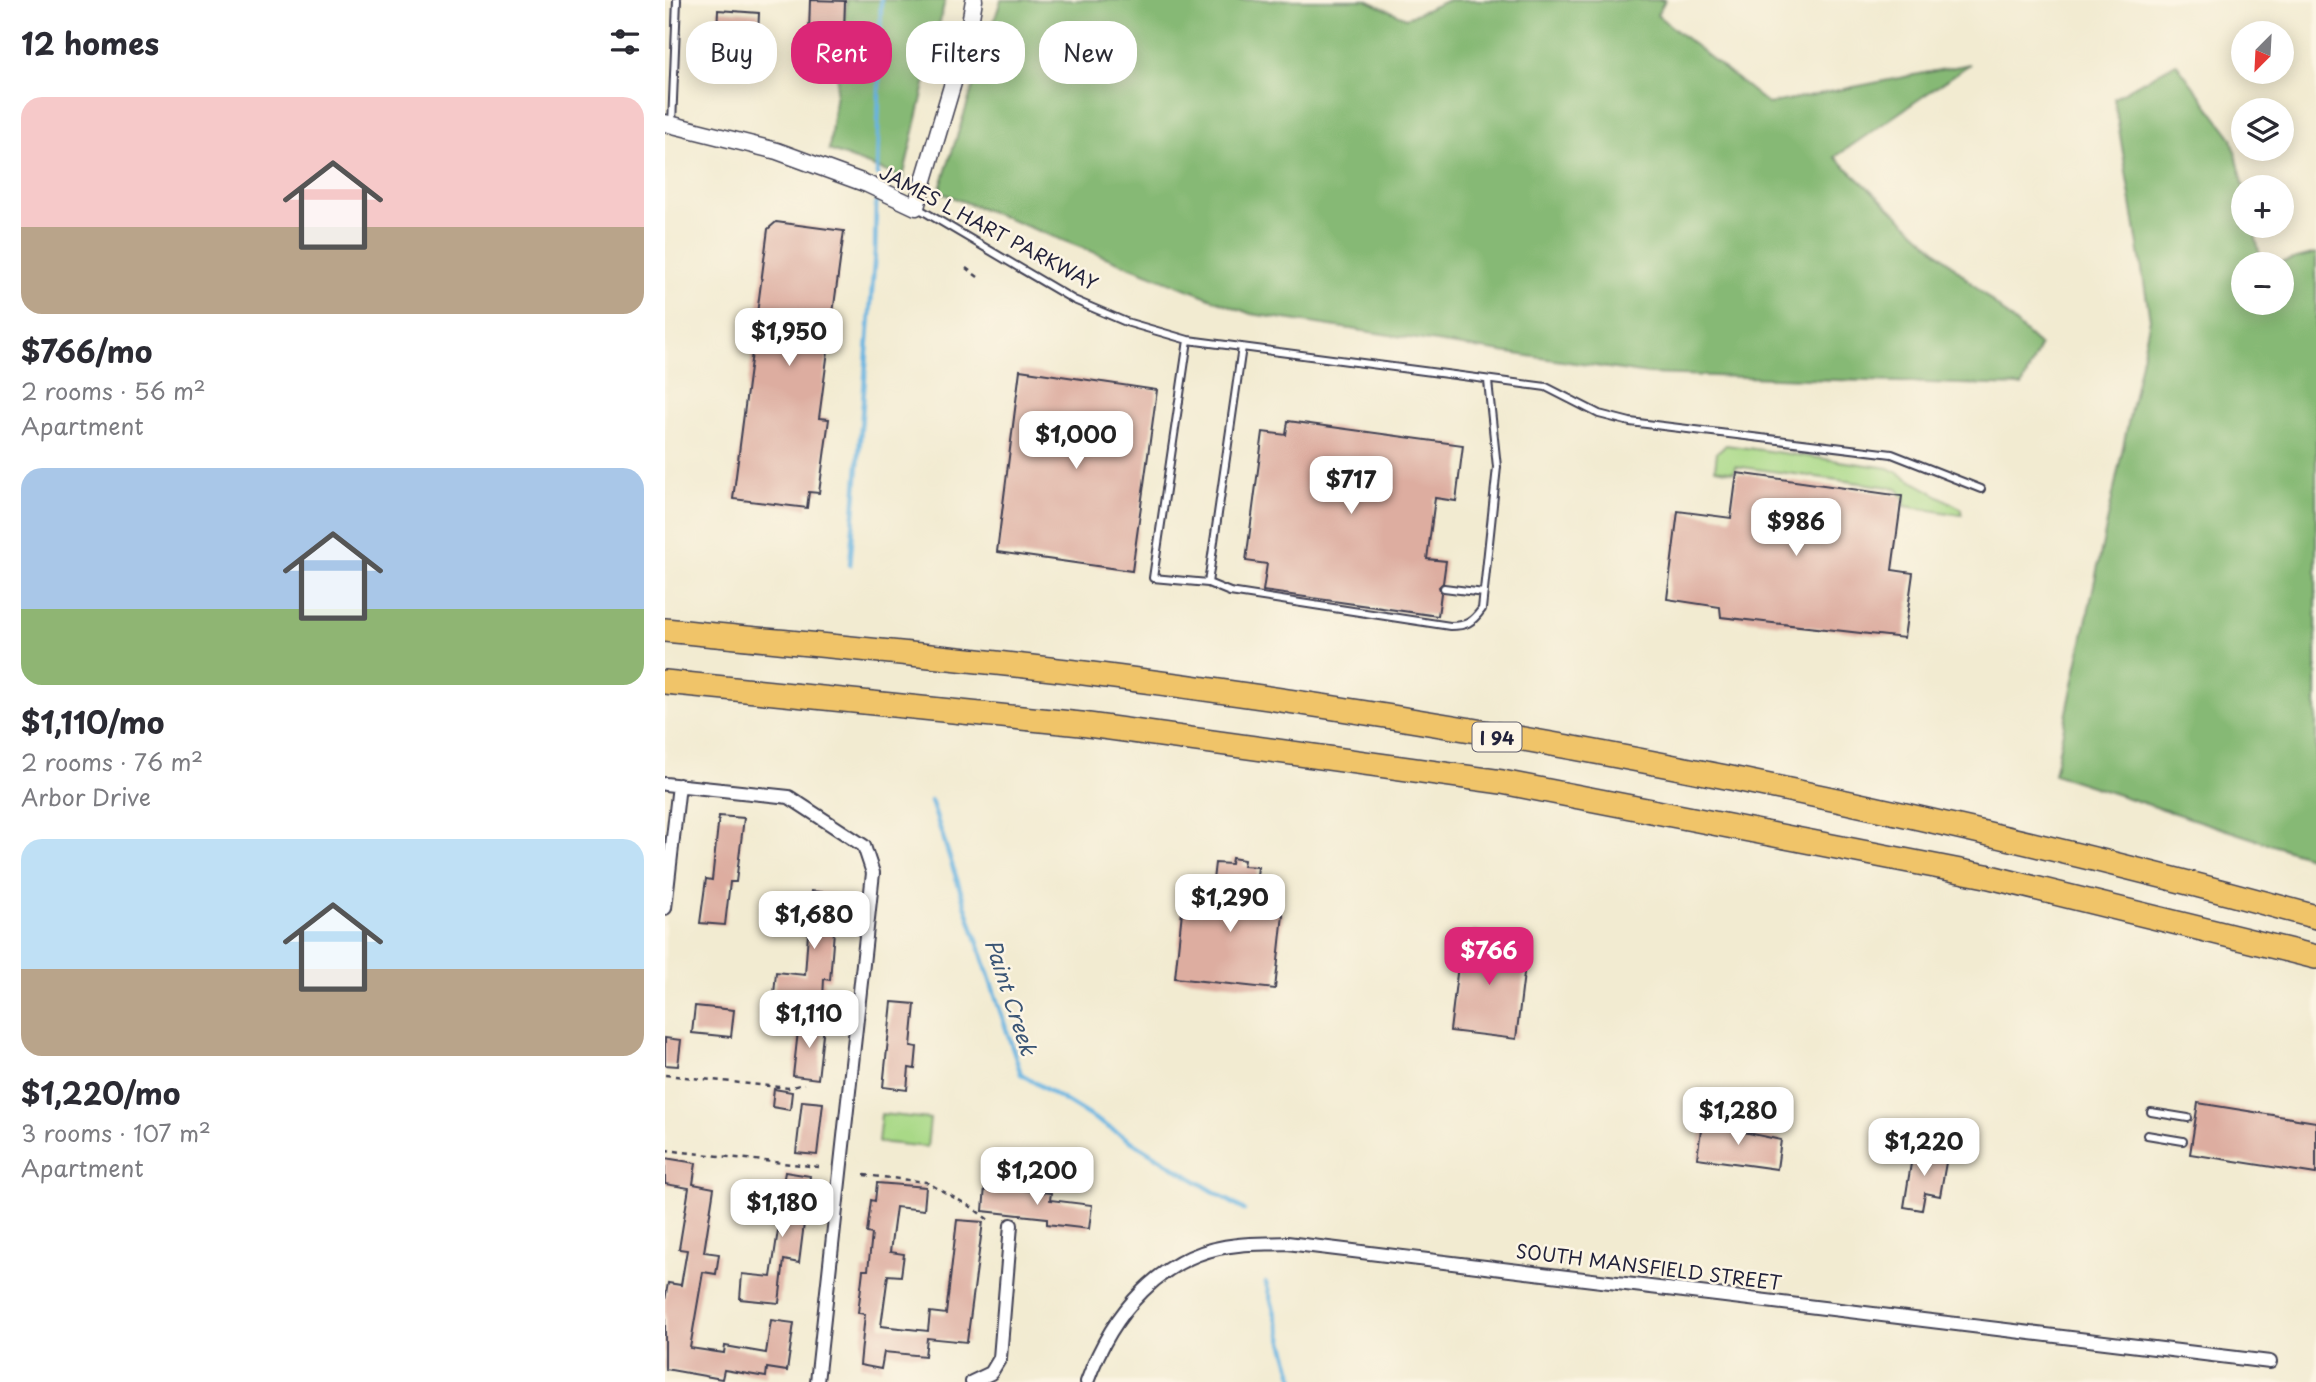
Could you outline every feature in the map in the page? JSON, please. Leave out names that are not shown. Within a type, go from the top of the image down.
[{"type":"highway","name":"I 94","points":[[665,630],[1086,673],[1333,709],[1619,758],[1916,816],[2316,917]]},
{"type":"highway","name":"I 94","points":[[665,682],[1081,724],[1502,782],[1986,876],[2316,957]]},
{"type":"street","points":[[916,207],[969,29],[974,0]]},
{"type":"street","name":"JAMES L HART PARKWAY","points":[[668,123],[777,150],[867,184],[916,207]]},
{"type":"street","points":[[665,783],[789,797],[864,846],[873,873],[817,1382]]},
{"type":"street","points":[[665,908],[679,785]]},
{"type":"street","points":[[972,1382],[991,1373],[1000,1359],[1011,1225]]},
{"type":"street","name":"SOUTH MANSFIELD STREET","points":[[1087,1382],[1099,1348],[1116,1319],[1149,1283],[1190,1258],[1235,1245],[1287,1243],[2270,1362]]},
{"type":"lane","points":[[668,123],[677,0]]},
{"type":"lane","name":"JAMES L HART PARKWAY","points":[[916,207],[1074,300],[1126,321],[1188,340],[1488,382],[1546,387],[1598,414],[1630,422],[1892,454],[1982,489]]},
{"type":"lane","points":[[1188,340],[1153,578],[1208,583],[1230,592],[1457,626],[1465,626],[1474,620],[1482,609],[1497,467],[1488,382]]},
{"type":"lane","points":[[1208,583],[1242,347]]},
{"type":"lane","points":[[1444,588],[1484,593]]},
{"type":"lane","points":[[2151,1112],[2188,1118]]},
{"type":"lane","points":[[2147,1135],[2183,1141]]},
{"type":"path","points":[[966,268],[982,280]]},
{"type":"path","points":[[665,1075],[788,1088],[804,1083]]},
{"type":"path","points":[[665,1150],[819,1167]]},
{"type":"path","points":[[865,1175],[926,1182],[973,1208],[991,1222]]},
{"type":"green space","points":[[847,0],[945,0],[940,21],[906,21],[906,84],[925,84],[903,178],[829,150],[837,84],[892,84],[892,21],[844,21]]},
{"type":"green space","points":[[1001,0],[1366,0],[1406,18],[1449,0],[1665,0],[1657,15],[1768,104],[1970,64],[1835,157],[2040,346],[2022,386],[1648,374],[1251,314],[939,192],[974,84],[1025,84],[1025,21],[994,21]]},
{"type":"green space","points":[[2176,63],[2231,137],[2231,161],[2238,161],[2241,175],[2231,175],[2231,238],[2256,238],[2259,252],[2231,252],[2231,315],[2294,315],[2294,259],[2316,253],[2316,859],[2054,774],[2150,319],[2114,98]]},
{"type":"green space","points":[[1726,445],[1889,468],[1962,509],[1962,515],[1904,506],[1905,501],[1897,488],[1735,466],[1734,472],[1715,469],[1717,452]]},
{"type":"green space","points":[[881,1114],[930,1119],[927,1147],[878,1142]]},
{"type":"building","points":[[810,0],[845,1],[844,21],[809,21]]},
{"type":"building","points":[[718,10],[759,13],[759,21],[718,21]]},
{"type":"building","points":[[776,222],[844,231],[819,418],[829,419],[819,493],[809,492],[807,508],[733,499],[768,229]]},
{"type":"building","points":[[1020,370],[1157,390],[1132,571],[997,552]]},
{"type":"building","points":[[1288,421],[1463,445],[1456,501],[1435,498],[1427,559],[1446,561],[1443,583],[1439,587],[1441,593],[1438,616],[1263,591],[1267,564],[1246,561],[1263,432],[1286,435]]},
{"type":"building","points":[[1737,473],[1902,496],[1892,570],[1913,573],[1904,638],[1721,617],[1720,607],[1667,599],[1678,511],[1731,518]]},
{"type":"building","points":[[719,816],[744,818],[736,882],[730,882],[725,925],[700,923],[706,879],[712,880]]},
{"type":"building","points":[[1232,858],[1244,860],[1243,866],[1258,867],[1253,910],[1283,914],[1275,989],[1175,978],[1183,902],[1210,906],[1215,863],[1231,864]]},
{"type":"building","points":[[811,891],[837,894],[830,980],[824,979],[823,999],[774,994],[776,972],[805,975]]},
{"type":"building","points":[[1473,931],[1517,936],[1515,956],[1526,957],[1516,1039],[1450,1031],[1460,949],[1471,950]]},
{"type":"building","points":[[892,1002],[915,1004],[911,1046],[917,1047],[915,1069],[909,1068],[907,1090],[883,1087]]},
{"type":"building","points":[[695,1006],[734,1010],[731,1037],[692,1033]]},
{"type":"building","points":[[799,1022],[824,1025],[818,1079],[793,1076]]},
{"type":"building","points":[[665,1038],[681,1040],[678,1066],[665,1065]]},
{"type":"building","points":[[774,1089],[792,1092],[790,1110],[772,1107]]},
{"type":"building","points":[[802,1101],[823,1103],[817,1155],[796,1153]]},
{"type":"building","points":[[2198,1103],[2316,1122],[2316,1174],[2190,1154]]},
{"type":"building","points":[[1702,1123],[1781,1140],[1777,1169],[1697,1158]]},
{"type":"building","points":[[1913,1151],[1947,1157],[1940,1196],[1925,1193],[1922,1210],[1904,1207]]},
{"type":"building","points":[[665,1158],[696,1163],[693,1184],[714,1188],[704,1252],[719,1254],[716,1274],[703,1272],[690,1348],[724,1353],[725,1346],[766,1353],[771,1320],[794,1323],[787,1371],[767,1368],[766,1377],[724,1370],[722,1379],[665,1369],[665,1300],[668,1283],[681,1285],[687,1250],[679,1249],[689,1188],[665,1184]]},
{"type":"building","points":[[785,1172],[810,1176],[799,1263],[784,1260],[779,1303],[740,1299],[742,1274],[771,1277],[780,1217],[773,1216],[776,1193],[781,1194]]},
{"type":"building","points":[[877,1183],[926,1187],[924,1210],[896,1207],[890,1252],[904,1254],[901,1276],[888,1275],[881,1326],[928,1331],[930,1312],[946,1314],[957,1220],[983,1222],[967,1342],[927,1338],[925,1356],[884,1352],[881,1369],[860,1365],[865,1314],[858,1313],[863,1270],[868,1270],[872,1234],[867,1233],[871,1200],[875,1201]]},
{"type":"building","points":[[985,1186],[1051,1193],[1050,1200],[1092,1205],[1089,1229],[1047,1224],[1047,1218],[983,1211]]},
{"type":"waterway","name":"Paint Creek","points":[[877,175],[881,0]]},
{"type":"waterway","name":"Paint Creek","points":[[850,565],[875,252],[876,203]]},
{"type":"waterway","name":"Paint Creek","points":[[931,801],[1021,1074],[1244,1210]]},
{"type":"waterway","name":"Paint Creek","points":[[1266,1283],[1295,1382]]}]
